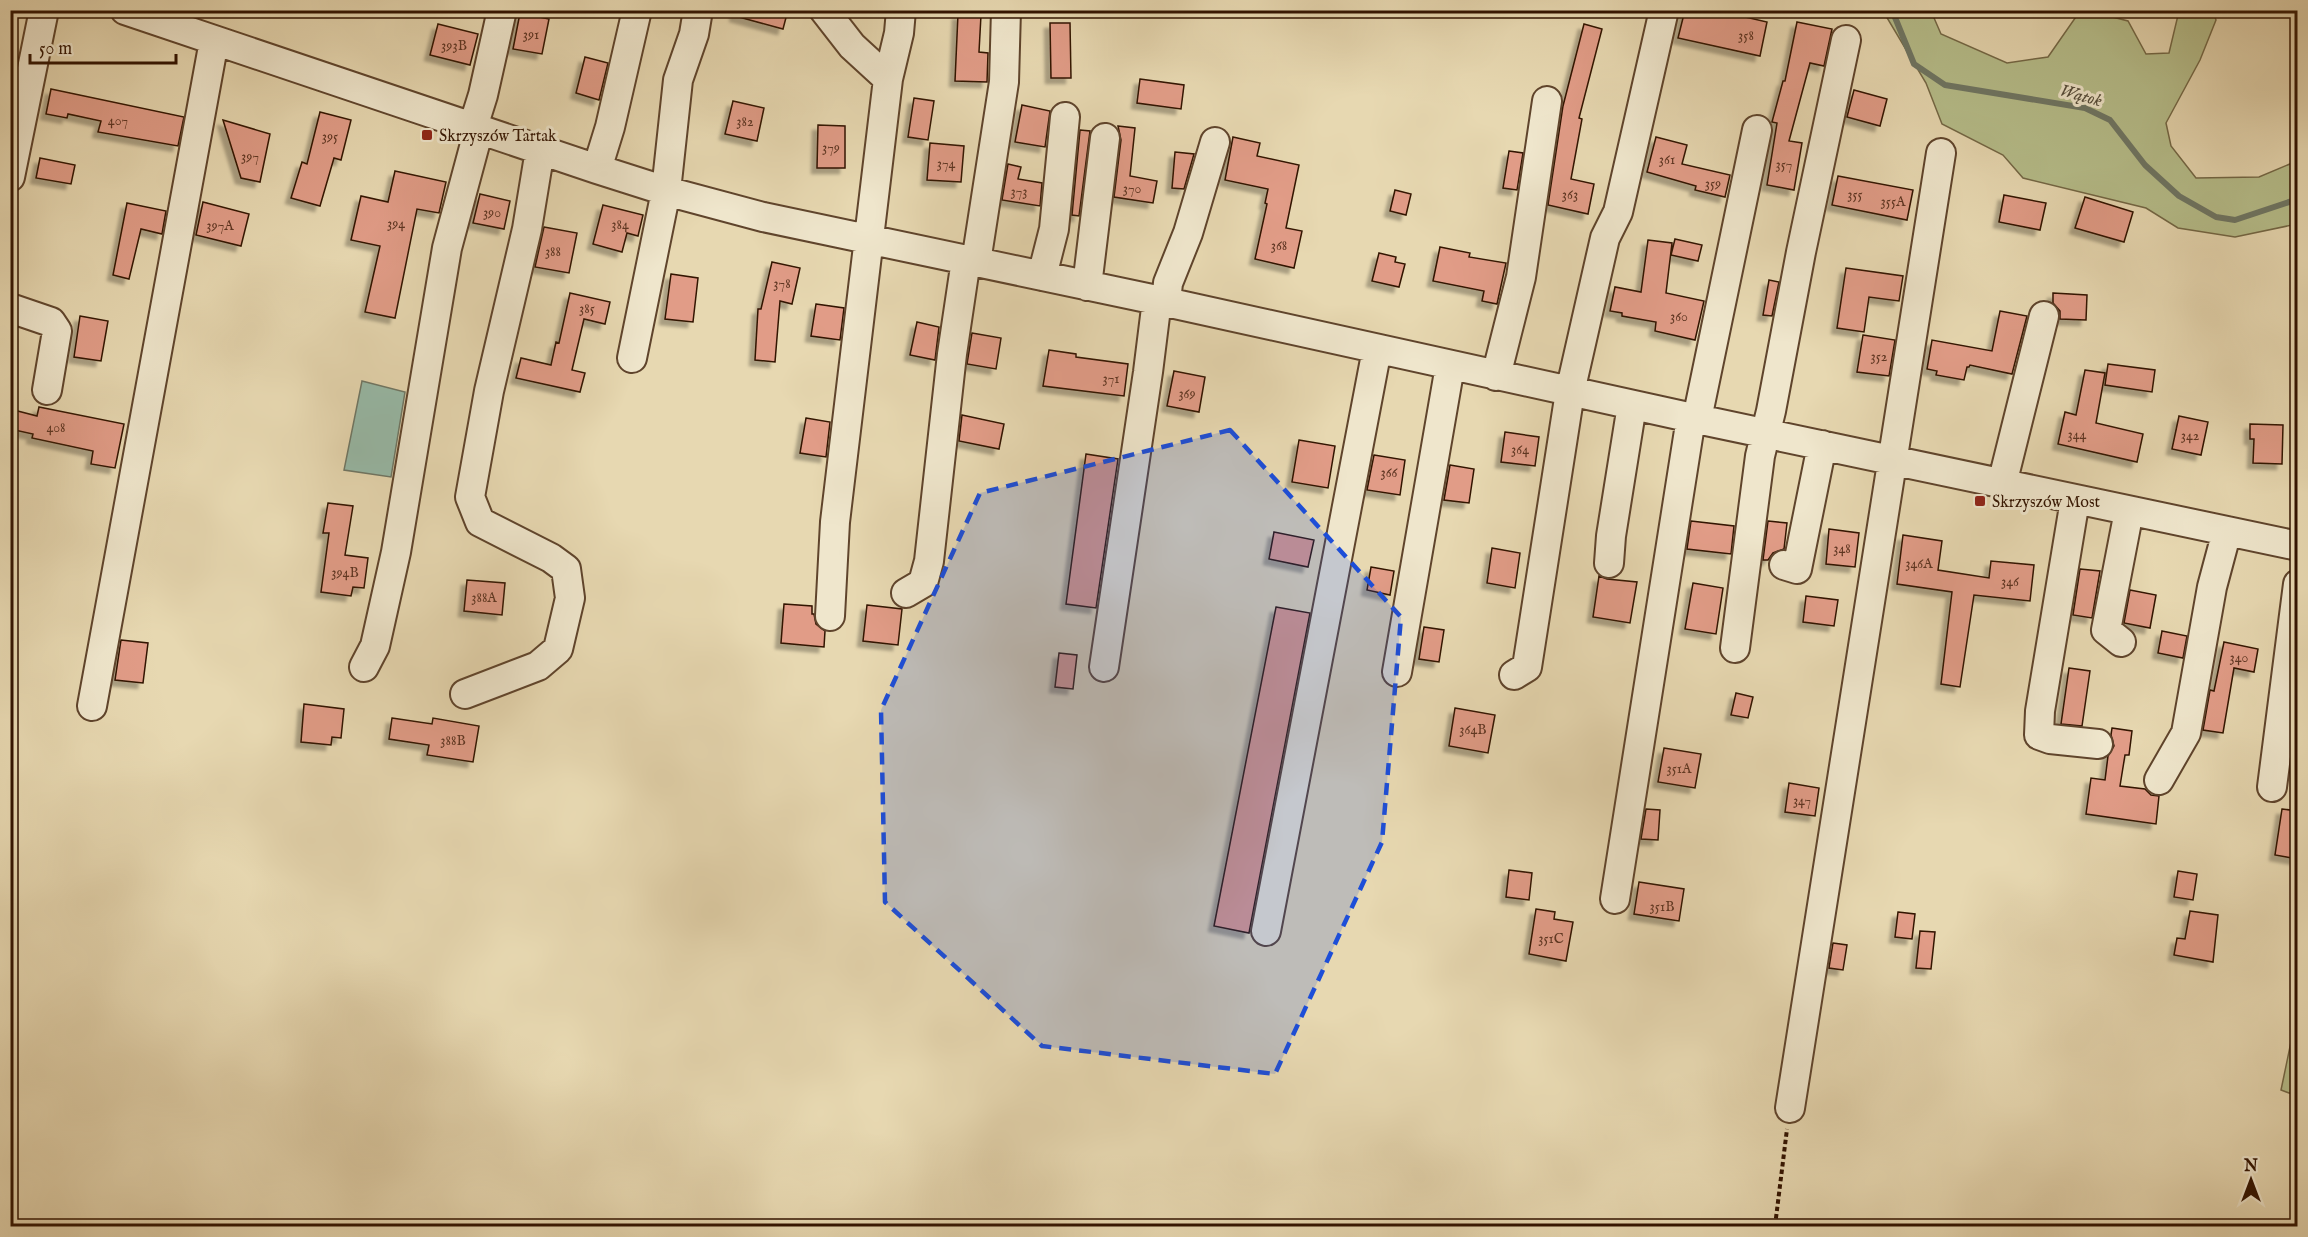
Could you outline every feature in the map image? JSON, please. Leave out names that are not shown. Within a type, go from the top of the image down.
[{"type":"street","points":[[10,177],[44,10]]},
{"type":"street","points":[[124,10],[167,17],[214,40],[540,150],[666,191],[763,217],[1162,301],[1694,419],[2298,546]]},
{"type":"street","points":[[364,667],[375,646],[396,552],[447,248],[502,10]]},
{"type":"street","points":[[597,169],[610,127],[637,10]]},
{"type":"street","points":[[632,358],[666,191],[678,80],[694,34],[698,10]]},
{"type":"street","points":[[825,10],[852,46],[888,79]]},
{"type":"street","points":[[830,616],[835,522],[868,240],[876,194],[888,79],[899,33],[901,10]]},
{"type":"street","points":[[906,594],[923,583],[929,561],[952,354],[1004,82],[1006,10]]},
{"type":"street","points":[[1514,675],[1527,667],[1570,392],[1605,238],[1618,212],[1664,10]]},
{"type":"street","points":[[92,706],[128,503],[169,298],[214,40]]},
{"type":"street","points":[[1735,648],[1760,456],[1846,40]]},
{"type":"street","points":[[1496,376],[1521,278],[1547,101]]},
{"type":"street","points":[[1042,276],[1054,229],[1065,117]]},
{"type":"street","points":[[1616,898],[1694,419],[1757,130]]},
{"type":"street","points":[[1088,286],[1105,138]]},
{"type":"street","points":[[1104,667],[1148,372],[1162,301],[1188,233],[1215,142]]},
{"type":"street","points":[[465,694],[538,666],[558,649],[570,598],[566,569],[551,558],[480,522],[470,496],[489,391],[527,228],[540,150]]},
{"type":"street","points":[[1790,1108],[1941,153]]},
{"type":"street","points":[[10,308],[51,322],[57,331],[47,390]]},
{"type":"street","points":[[2002,484],[2044,316]]},
{"type":"street","points":[[1266,931],[1377,349]]},
{"type":"street","points":[[1394,557],[1402,549],[1443,364]]},
{"type":"street","points":[[1397,672],[1443,364]]},
{"type":"street","points":[[1609,563],[1611,536],[1632,405]]},
{"type":"street","points":[[1784,565],[1797,569],[1822,445]]},
{"type":"street","points":[[2075,500],[2042,700],[2039,735],[2050,739],[2098,744]]},
{"type":"street","points":[[2121,642],[2106,630],[2129,511]]},
{"type":"street","points":[[2159,780],[2186,733],[2212,587],[2227,531]]},
{"type":"street","points":[[2272,787],[2298,584]]},
{"type":"path","points":[[1775,1227],[1790,1108]]},
{"type":"highlighted area","points":[[1230,430],[1401,617],[1382,842],[1275,1074],[1042,1046],[885,902],[881,710],[980,493]]},
{"type":"green space","points":[[1883,11],[1931,11],[1941,34],[2007,63],[2048,57],[2080,11],[2089,11],[2128,21],[2146,54],[2169,53],[2179,11],[2213,11],[2216,20],[2200,60],[2166,123],[2171,146],[2196,178],[2259,177],[2297,161],[2297,224],[2235,237],[2178,228],[2146,208],[2023,178],[2003,155],[1942,124],[1926,83]]},
{"type":"green space","points":[[2297,1013],[2297,1096],[2281,1090]]},
{"type":"shaded area","points":[[362,381],[405,392],[391,477],[344,470]]},
{"type":"building","points":[[736,10],[788,10],[783,29],[735,16]]},
{"type":"building","points":[[1685,10],[1715,10],[1767,22],[1760,56],[1678,38]]},
{"type":"building","points":[[520,13],[549,19],[542,54],[513,49]]},
{"type":"building","points":[[958,14],[981,15],[979,52],[988,53],[987,82],[955,81]]},
{"type":"building","points":[[1797,22],[1832,29],[1824,66],[1810,63],[1789,141],[1802,143],[1794,190],[1767,185],[1777,123],[1772,122],[1783,81],[1785,81]]},
{"type":"building","points":[[1050,23],[1070,23],[1071,78],[1051,78]]},
{"type":"building","points":[[438,24],[478,34],[470,65],[430,55]]},
{"type":"building","points":[[1584,24],[1602,29],[1579,118],[1582,119],[1571,179],[1594,184],[1588,214],[1548,205],[1563,106]]},
{"type":"building","points":[[585,57],[608,63],[599,100],[576,93]]},
{"type":"building","points":[[1140,79],[1184,85],[1181,109],[1137,103]]},
{"type":"building","points":[[51,89],[184,117],[178,146],[98,132],[101,121],[68,114],[67,118],[46,114]]},
{"type":"building","points":[[1854,90],[1887,99],[1880,126],[1847,117]]},
{"type":"building","points":[[914,98],[934,101],[928,140],[908,137]]},
{"type":"building","points":[[733,101],[764,108],[757,141],[725,134]]},
{"type":"building","points":[[1022,105],[1050,111],[1045,147],[1015,142]]},
{"type":"building","points":[[320,112],[351,120],[341,160],[334,158],[320,206],[291,198],[302,162],[307,164]]},
{"type":"building","points":[[223,120],[270,134],[260,182],[241,178]]},
{"type":"building","points":[[818,125],[845,126],[845,168],[817,168]]},
{"type":"building","points":[[1118,126],[1135,128],[1130,176],[1157,181],[1153,203],[1114,197],[1121,140]]},
{"type":"building","points":[[1080,130],[1090,131],[1079,216],[1072,215]]},
{"type":"building","points":[[1233,137],[1260,143],[1257,156],[1299,165],[1286,228],[1302,231],[1294,268],[1255,259],[1268,189],[1225,180]]},
{"type":"building","points":[[1656,137],[1687,145],[1682,164],[1730,175],[1725,197],[1695,190],[1696,186],[1647,172]]},
{"type":"building","points":[[930,143],[964,146],[961,182],[927,180]]},
{"type":"building","points":[[1509,151],[1523,153],[1517,190],[1503,188]]},
{"type":"building","points":[[1175,152],[1194,154],[1184,189],[1172,188]]},
{"type":"building","points":[[40,158],[75,165],[71,184],[36,178]]},
{"type":"building","points":[[1008,164],[1021,167],[1018,179],[1042,183],[1040,206],[1002,200]]},
{"type":"building","points":[[395,171],[446,182],[439,213],[417,209],[395,318],[365,312],[380,246],[351,240],[361,196],[388,202]]},
{"type":"building","points":[[1838,176],[1913,190],[1907,220],[1832,205]]},
{"type":"building","points":[[1395,190],[1411,194],[1406,215],[1390,211]]},
{"type":"building","points":[[480,194],[510,201],[504,229],[473,223]]},
{"type":"building","points":[[2004,195],[2046,203],[2040,230],[1999,222]]},
{"type":"building","points":[[2085,197],[2133,212],[2124,242],[2075,228]]},
{"type":"building","points":[[203,202],[249,214],[241,246],[196,235]]},
{"type":"building","points":[[127,203],[166,211],[162,234],[141,229],[129,279],[113,275]]},
{"type":"building","points":[[603,205],[643,215],[638,236],[627,233],[622,252],[593,244]]},
{"type":"building","points":[[544,227],[577,233],[569,273],[535,267]]},
{"type":"building","points":[[1675,239],[1702,245],[1698,261],[1671,255]]},
{"type":"building","points":[[1648,240],[1672,243],[1666,293],[1704,301],[1695,340],[1655,331],[1656,322],[1622,316],[1622,313],[1610,311],[1615,287],[1641,292]]},
{"type":"building","points":[[1440,247],[1470,253],[1469,257],[1506,263],[1497,304],[1482,301],[1484,291],[1433,281]]},
{"type":"building","points":[[1379,253],[1396,257],[1395,262],[1405,264],[1399,287],[1372,281]]},
{"type":"building","points":[[772,262],[800,268],[792,304],[780,301],[775,362],[755,360],[758,309],[761,309]]},
{"type":"building","points":[[1846,268],[1903,276],[1899,301],[1869,297],[1864,332],[1837,328]]},
{"type":"building","points":[[671,274],[698,278],[693,322],[665,319]]},
{"type":"building","points":[[1769,280],[1779,282],[1772,316],[1763,315]]},
{"type":"building","points":[[570,293],[610,302],[605,324],[584,319],[572,370],[585,373],[580,392],[516,378],[521,358],[551,365],[556,342],[559,343]]},
{"type":"building","points":[[2053,293],[2087,295],[2086,320],[2060,319],[2060,311],[2053,303]]},
{"type":"building","points":[[816,304],[844,308],[840,340],[811,336]]},
{"type":"building","points":[[2000,311],[2027,316],[2012,374],[1970,365],[1967,367],[1964,380],[1936,375],[1937,371],[1927,369],[1932,340],[1992,351]]},
{"type":"building","points":[[80,316],[108,321],[101,361],[74,357]]},
{"type":"building","points":[[917,322],[939,327],[935,360],[910,355]]},
{"type":"building","points":[[972,333],[1001,338],[996,369],[967,364]]},
{"type":"building","points":[[1863,335],[1895,340],[1889,376],[1857,372]]},
{"type":"building","points":[[1049,350],[1076,354],[1076,357],[1128,364],[1124,396],[1043,386]]},
{"type":"building","points":[[2108,364],[2155,370],[2152,392],[2105,385]]},
{"type":"building","points":[[2085,370],[2105,373],[2096,423],[2143,434],[2137,462],[2058,444],[2065,412],[2076,415]]},
{"type":"building","points":[[1174,371],[1205,377],[1199,412],[1167,406]]},
{"type":"building","points":[[39,407],[124,424],[115,468],[91,464],[93,451],[32,438],[33,434],[10,429],[10,409],[37,416]]},
{"type":"building","points":[[962,415],[1004,424],[999,449],[959,441]]},
{"type":"building","points":[[2179,416],[2208,422],[2201,455],[2172,449]]},
{"type":"building","points":[[806,418],[830,422],[826,457],[800,453]]},
{"type":"building","points":[[2250,424],[2283,425],[2282,464],[2253,463],[2254,439],[2250,439]]},
{"type":"building","points":[[1505,432],[1539,437],[1535,466],[1501,462]]},
{"type":"building","points":[[1299,440],[1335,446],[1328,488],[1292,482]]},
{"type":"building","points":[[1086,454],[1118,459],[1096,608],[1066,604]]},
{"type":"building","points":[[1374,455],[1405,460],[1400,495],[1367,490]]},
{"type":"building","points":[[1450,465],[1474,469],[1469,503],[1444,500]]},
{"type":"building","points":[[328,503],[353,506],[345,555],[368,558],[364,588],[353,587],[351,596],[321,592],[329,533],[323,533]]},
{"type":"building","points":[[1691,521],[1734,526],[1731,554],[1687,549]]},
{"type":"building","points":[[1768,521],[1787,523],[1784,549],[1773,553],[1768,560],[1763,560]]},
{"type":"building","points":[[1829,529],[1859,533],[1855,567],[1826,564]]},
{"type":"building","points":[[1274,532],[1314,540],[1308,567],[1269,559]]},
{"type":"building","points":[[1903,535],[1942,541],[1938,570],[1989,578],[1991,561],[2034,565],[2030,601],[1974,595],[1960,687],[1941,684],[1952,592],[1897,584]]},
{"type":"building","points":[[1492,548],[1520,553],[1515,588],[1487,583]]},
{"type":"building","points":[[1371,567],[1394,571],[1390,595],[1367,590]]},
{"type":"building","points":[[2080,569],[2100,571],[2092,618],[2073,615]]},
{"type":"building","points":[[1599,576],[1637,582],[1630,623],[1593,617]]},
{"type":"building","points":[[467,580],[505,583],[502,615],[464,611]]},
{"type":"building","points":[[1693,583],[1723,588],[1716,634],[1685,629]]},
{"type":"building","points":[[2130,590],[2156,595],[2150,628],[2124,623]]},
{"type":"building","points":[[1806,596],[1838,600],[1834,626],[1803,622]]},
{"type":"building","points":[[784,604],[812,606],[816,624],[825,631],[824,647],[781,643]]},
{"type":"building","points":[[867,605],[902,609],[898,645],[863,641]]},
{"type":"building","points":[[1276,607],[1310,613],[1249,933],[1214,926]]},
{"type":"building","points":[[1424,627],[1444,630],[1439,662],[1419,659]]},
{"type":"building","points":[[2162,631],[2187,636],[2183,658],[2158,653]]},
{"type":"building","points":[[121,640],[148,643],[143,683],[115,680]]},
{"type":"building","points":[[2224,642],[2258,649],[2254,672],[2234,668],[2223,733],[2203,730],[2210,690],[2214,691]]},
{"type":"building","points":[[1059,653],[1077,655],[1073,689],[1055,687]]},
{"type":"building","points":[[2069,668],[2090,671],[2082,726],[2061,724]]},
{"type":"building","points":[[1736,693],[1753,697],[1748,718],[1731,715]]},
{"type":"building","points":[[304,704],[344,709],[341,738],[332,737],[331,745],[301,742]]},
{"type":"building","points":[[1455,708],[1495,715],[1488,753],[1449,746]]},
{"type":"building","points":[[392,718],[432,724],[433,718],[479,726],[473,762],[427,755],[429,745],[389,739]]},
{"type":"building","points":[[2112,728],[2132,731],[2129,755],[2125,755],[2120,786],[2145,789],[2151,795],[2159,796],[2156,824],[2086,814],[2091,778],[2105,780],[2108,756],[2114,746]]},
{"type":"building","points":[[1664,748],[1701,754],[1695,788],[1658,782]]},
{"type":"building","points":[[1789,783],[1819,788],[1815,816],[1785,812]]},
{"type":"building","points":[[1646,809],[1660,810],[1658,840],[1641,839]]},
{"type":"building","points":[[2282,809],[2298,811],[2298,859],[2275,855]]},
{"type":"building","points":[[1509,870],[1532,873],[1529,900],[1506,897]]},
{"type":"building","points":[[2178,871],[2197,874],[2193,900],[2174,897]]},
{"type":"building","points":[[1639,882],[1684,889],[1679,921],[1634,914]]},
{"type":"building","points":[[1536,909],[1555,912],[1554,919],[1573,922],[1566,961],[1529,954]]},
{"type":"building","points":[[2190,911],[2218,915],[2213,962],[2174,955],[2177,938],[2185,939]]},
{"type":"building","points":[[1898,912],[1915,914],[1912,939],[1895,937]]},
{"type":"building","points":[[1920,931],[1935,932],[1931,969],[1916,968]]},
{"type":"building","points":[[1833,943],[1847,945],[1843,970],[1829,968]]},
{"type":"waterway","name":"Wątok","points":[[1892,10],[1914,64],[1945,85],[2085,108],[2110,120],[2145,165],[2179,196],[2216,217],[2235,220],[2298,199]]},
{"type":"place","name":"Skrzyszów Tartak","points":[[427,135]]},
{"type":"place","name":"Skrzyszów Most","points":[[1980,501]]}]
